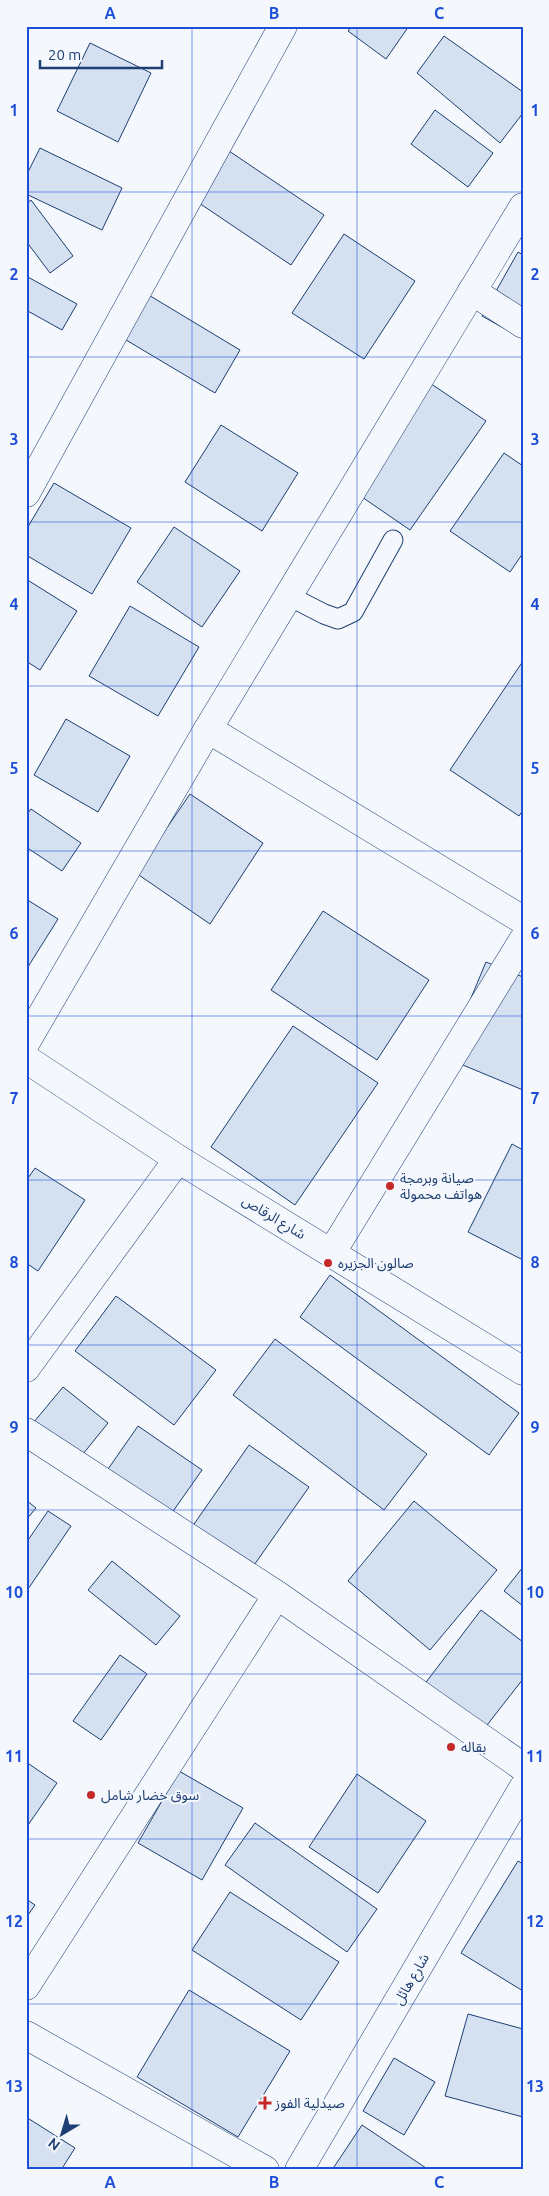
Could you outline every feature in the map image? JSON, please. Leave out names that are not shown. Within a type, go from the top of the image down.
[{"type":"street","points":[[26,493],[283,26]]},
{"type":"street","points":[[26,1042],[208,729],[523,207]]},
{"type":"street","points":[[472,291],[523,324]]},
{"type":"street","points":[[208,729],[523,920]]},
{"type":"street","points":[[332,1252],[523,940]]},
{"type":"street","name":"شارع الرقاص","points":[[26,1059],[178,1159],[523,1371]]},
{"type":"street","points":[[26,1368],[178,1159]]},
{"type":"street","points":[[26,1432],[277,1595],[523,1767]]},
{"type":"street","points":[[26,1986],[277,1595]]},
{"type":"street","name":"شارع هائل","points":[[300,2170],[523,1788]]},
{"type":"street","points":[[26,2035],[265,2170]]},
{"type":"lane","points":[[289,596],[338,619],[353,612],[393,540]]},
{"type":"building","points":[[352,26],[409,26],[386,59],[348,31]]},
{"type":"building","points":[[444,36],[523,92],[523,113],[500,143],[417,73]]},
{"type":"building","points":[[90,43],[151,73],[118,142],[57,111]]},
{"type":"building","points":[[435,110],[493,153],[468,187],[411,144]]},
{"type":"building","points":[[40,148],[122,188],[102,230],[26,194],[26,176]]},
{"type":"building","points":[[229,151],[324,215],[291,265],[196,201]]},
{"type":"building","points":[[31,200],[73,256],[50,273],[26,241],[26,204]]},
{"type":"building","points":[[344,234],[415,281],[364,359],[292,313]]},
{"type":"building","points":[[518,252],[523,255],[523,339],[482,316]]},
{"type":"building","points":[[26,276],[77,304],[62,330],[26,310]]},
{"type":"building","points":[[137,288],[240,350],[215,393],[111,331]]},
{"type":"building","points":[[418,375],[486,421],[410,530],[343,484]]},
{"type":"building","points":[[221,425],[298,473],[262,531],[185,482]]},
{"type":"building","points":[[504,453],[523,466],[523,553],[510,572],[450,531]]},
{"type":"building","points":[[54,483],[131,528],[92,594],[26,555],[26,530]]},
{"type":"building","points":[[174,527],[240,571],[202,627],[137,582]]},
{"type":"building","points":[[26,579],[77,611],[40,670],[26,661]]},
{"type":"building","points":[[130,606],[199,647],[158,716],[89,676]]},
{"type":"building","points":[[523,661],[523,810],[519,816],[450,770]]},
{"type":"building","points":[[66,719],[130,756],[98,812],[34,775]]},
{"type":"building","points":[[190,794],[263,843],[210,924],[136,873]]},
{"type":"building","points":[[31,809],[81,843],[62,871],[26,847],[26,816]]},
{"type":"building","points":[[26,899],[58,919],[26,970]]},
{"type":"building","points":[[323,911],[429,980],[377,1060],[271,990]]},
{"type":"building","points":[[486,962],[523,977],[523,1090],[446,1058]]},
{"type":"building","points":[[293,1026],[378,1083],[295,1205],[211,1147]]},
{"type":"building","points":[[512,1144],[523,1150],[523,1260],[468,1232]]},
{"type":"building","points":[[35,1168],[85,1200],[38,1271],[26,1263],[26,1181]]},
{"type":"building","points":[[330,1275],[519,1413],[489,1455],[300,1317]]},
{"type":"building","points":[[116,1296],[216,1370],[174,1425],[75,1351]]},
{"type":"building","points":[[275,1339],[427,1454],[384,1510],[233,1395]]},
{"type":"building","points":[[63,1387],[108,1423],[79,1459],[34,1422]]},
{"type":"building","points":[[138,1426],[202,1470],[169,1517],[106,1472]]},
{"type":"building","points":[[249,1445],[309,1487],[252,1568],[192,1527]]},
{"type":"building","points":[[26,1500],[36,1508],[26,1520]]},
{"type":"building","points":[[414,1501],[497,1570],[430,1650],[348,1581]]},
{"type":"building","points":[[48,1511],[71,1526],[26,1592],[26,1543]]},
{"type":"building","points":[[112,1561],[180,1616],[156,1645],[88,1590]]},
{"type":"building","points":[[523,1567],[523,1606],[504,1591]]},
{"type":"building","points":[[481,1610],[523,1642],[523,1679],[473,1743],[414,1698]]},
{"type":"building","points":[[120,1655],[147,1674],[101,1740],[73,1721]]},
{"type":"building","points":[[26,1762],[57,1783],[26,1828]]},
{"type":"building","points":[[179,1771],[243,1808],[202,1880],[138,1843]]},
{"type":"building","points":[[357,1774],[426,1821],[378,1893],[309,1847]]},
{"type":"building","points":[[255,1823],[377,1909],[347,1952],[225,1865]]},
{"type":"building","points":[[518,1861],[523,1864],[523,1991],[461,1953]]},
{"type":"building","points":[[230,1892],[339,1962],[301,2020],[192,1950]]},
{"type":"building","points":[[26,1899],[35,1905],[26,1918]]},
{"type":"building","points":[[189,1990],[290,2051],[238,2137],[137,2077]]},
{"type":"building","points":[[468,2014],[523,2029],[523,2117],[445,2096]]},
{"type":"building","points":[[394,2058],[435,2082],[404,2135],[363,2111]]},
{"type":"building","points":[[26,2117],[75,2148],[61,2170],[26,2170]]},
{"type":"building","points":[[362,2125],[426,2168],[425,2170],[332,2170]]},
{"type":"place","name":"صيانة وبرمجة هواتف محمولة","points":[[390,1186]]},
{"type":"place","name":"صالون الجزيره","points":[[328,1263]]},
{"type":"place","name":"بقاله","points":[[451,1747]]},
{"type":"place","name":"سوق خضار شامل","points":[[91,1795]]},
{"type":"place","name":"صيدلية الفوز","points":[[265,2103]]}]
